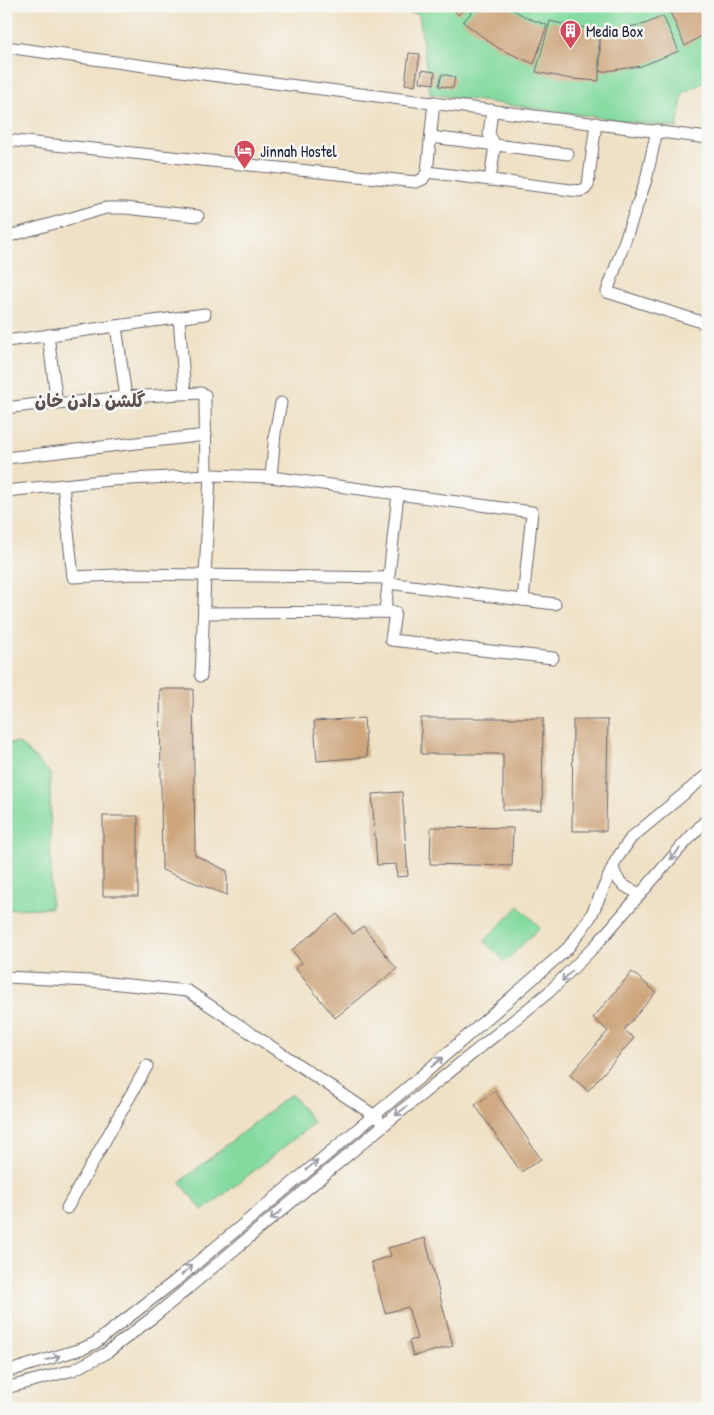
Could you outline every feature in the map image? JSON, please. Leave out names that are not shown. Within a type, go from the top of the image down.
[{"type":"street","points":[[6,47],[708,138]]},
{"type":"street","points":[[6,140],[416,182],[423,179],[427,172],[434,102]]},
{"type":"street","points":[[490,180],[495,145],[489,134],[492,110]]},
{"type":"street","points":[[427,172],[579,191],[588,186],[596,123]]},
{"type":"street","points":[[657,130],[646,180],[607,292],[708,324]]},
{"type":"street","points":[[430,137],[568,154]]},
{"type":"street","points":[[6,237],[106,208],[125,208],[198,216]]},
{"type":"street","points":[[6,341],[205,314]]},
{"type":"street","points":[[179,318],[185,393]]},
{"type":"street","points":[[116,326],[126,397]]},
{"type":"street","points":[[48,335],[57,404]]},
{"type":"street","points":[[6,408],[46,402],[57,404],[185,393],[201,393],[204,395],[208,475],[201,676]]},
{"type":"street","points":[[272,477],[275,432],[281,403]]},
{"type":"street","points":[[6,458],[206,435]]},
{"type":"street","points":[[6,491],[111,480],[208,475],[272,477],[532,512],[523,600]]},
{"type":"street","points":[[63,485],[74,577],[137,574],[388,581],[555,604]]},
{"type":"street","points":[[384,612],[398,494]]},
{"type":"street","points":[[204,613],[395,612],[391,640],[553,658]]},
{"type":"street","points":[[6,1372],[84,1348],[95,1342],[147,1304],[439,1060],[567,949],[591,916],[623,847],[631,838],[708,774]]},
{"type":"street","points":[[6,1388],[73,1370],[105,1354],[164,1308],[549,992],[581,962],[708,818]]},
{"type":"street","points":[[613,867],[616,877],[623,887],[641,894]]},
{"type":"street","points":[[567,949],[581,962]]},
{"type":"street","points":[[6,977],[90,981],[188,991],[386,1124]]},
{"type":"street","points":[[67,1208],[147,1066]]},
{"type":"green space","points":[[351,6],[708,6],[708,80],[683,93],[677,128],[430,94],[419,14]]},
{"type":"green space","points":[[6,743],[19,743],[50,773],[51,908],[6,909]]},
{"type":"green space","points":[[519,906],[540,927],[505,962],[484,941]]},
{"type":"green space","points":[[291,1094],[314,1123],[203,1211],[180,1182]]},
{"type":"building","points":[[451,6],[466,6],[458,15]]},
{"type":"building","points":[[477,6],[507,6],[527,18],[547,25],[534,64],[498,48],[463,22]]},
{"type":"building","points":[[680,6],[708,6],[708,32],[685,46],[670,12]]},
{"type":"building","points":[[663,16],[679,51],[641,66],[600,72],[600,32],[645,24]]},
{"type":"building","name":"Media Box","points":[[550,21],[574,27],[599,28],[599,81],[572,79],[536,72]]},
{"type":"building","points":[[409,53],[420,54],[415,86],[405,84]]},
{"type":"building","points":[[422,70],[435,72],[434,84],[420,82]]},
{"type":"building","points":[[442,74],[455,77],[453,88],[439,86]]},
{"type":"building","points":[[160,689],[193,689],[195,855],[227,871],[227,895],[162,870]]},
{"type":"building","points":[[364,718],[367,757],[317,761],[314,721]]},
{"type":"building","points":[[421,718],[543,718],[542,810],[503,810],[503,754],[421,754]]},
{"type":"building","points":[[573,720],[608,720],[606,831],[572,831]]},
{"type":"building","points":[[402,792],[408,876],[397,877],[396,864],[377,865],[372,794]]},
{"type":"building","points":[[103,816],[138,816],[138,896],[103,896]]},
{"type":"building","points":[[431,827],[513,828],[512,866],[430,864]]},
{"type":"building","points":[[337,914],[353,934],[363,926],[397,969],[335,1018],[295,968],[302,963],[292,950]]},
{"type":"building","points":[[632,972],[656,992],[624,1030],[634,1038],[588,1091],[570,1075],[608,1031],[593,1018]]},
{"type":"building","points":[[495,1091],[541,1159],[521,1172],[475,1105]]},
{"type":"building","points":[[425,1238],[453,1346],[413,1356],[409,1341],[417,1339],[408,1307],[385,1313],[371,1262],[391,1256],[388,1248]]},
{"type":"place","name":"Media Box","points":[[570,50]]},
{"type":"place","name":"Jinnah Hostel","points":[[244,170]]},
{"type":"district","name":"گلشن دادن خان","points":[[90,400]]}]
